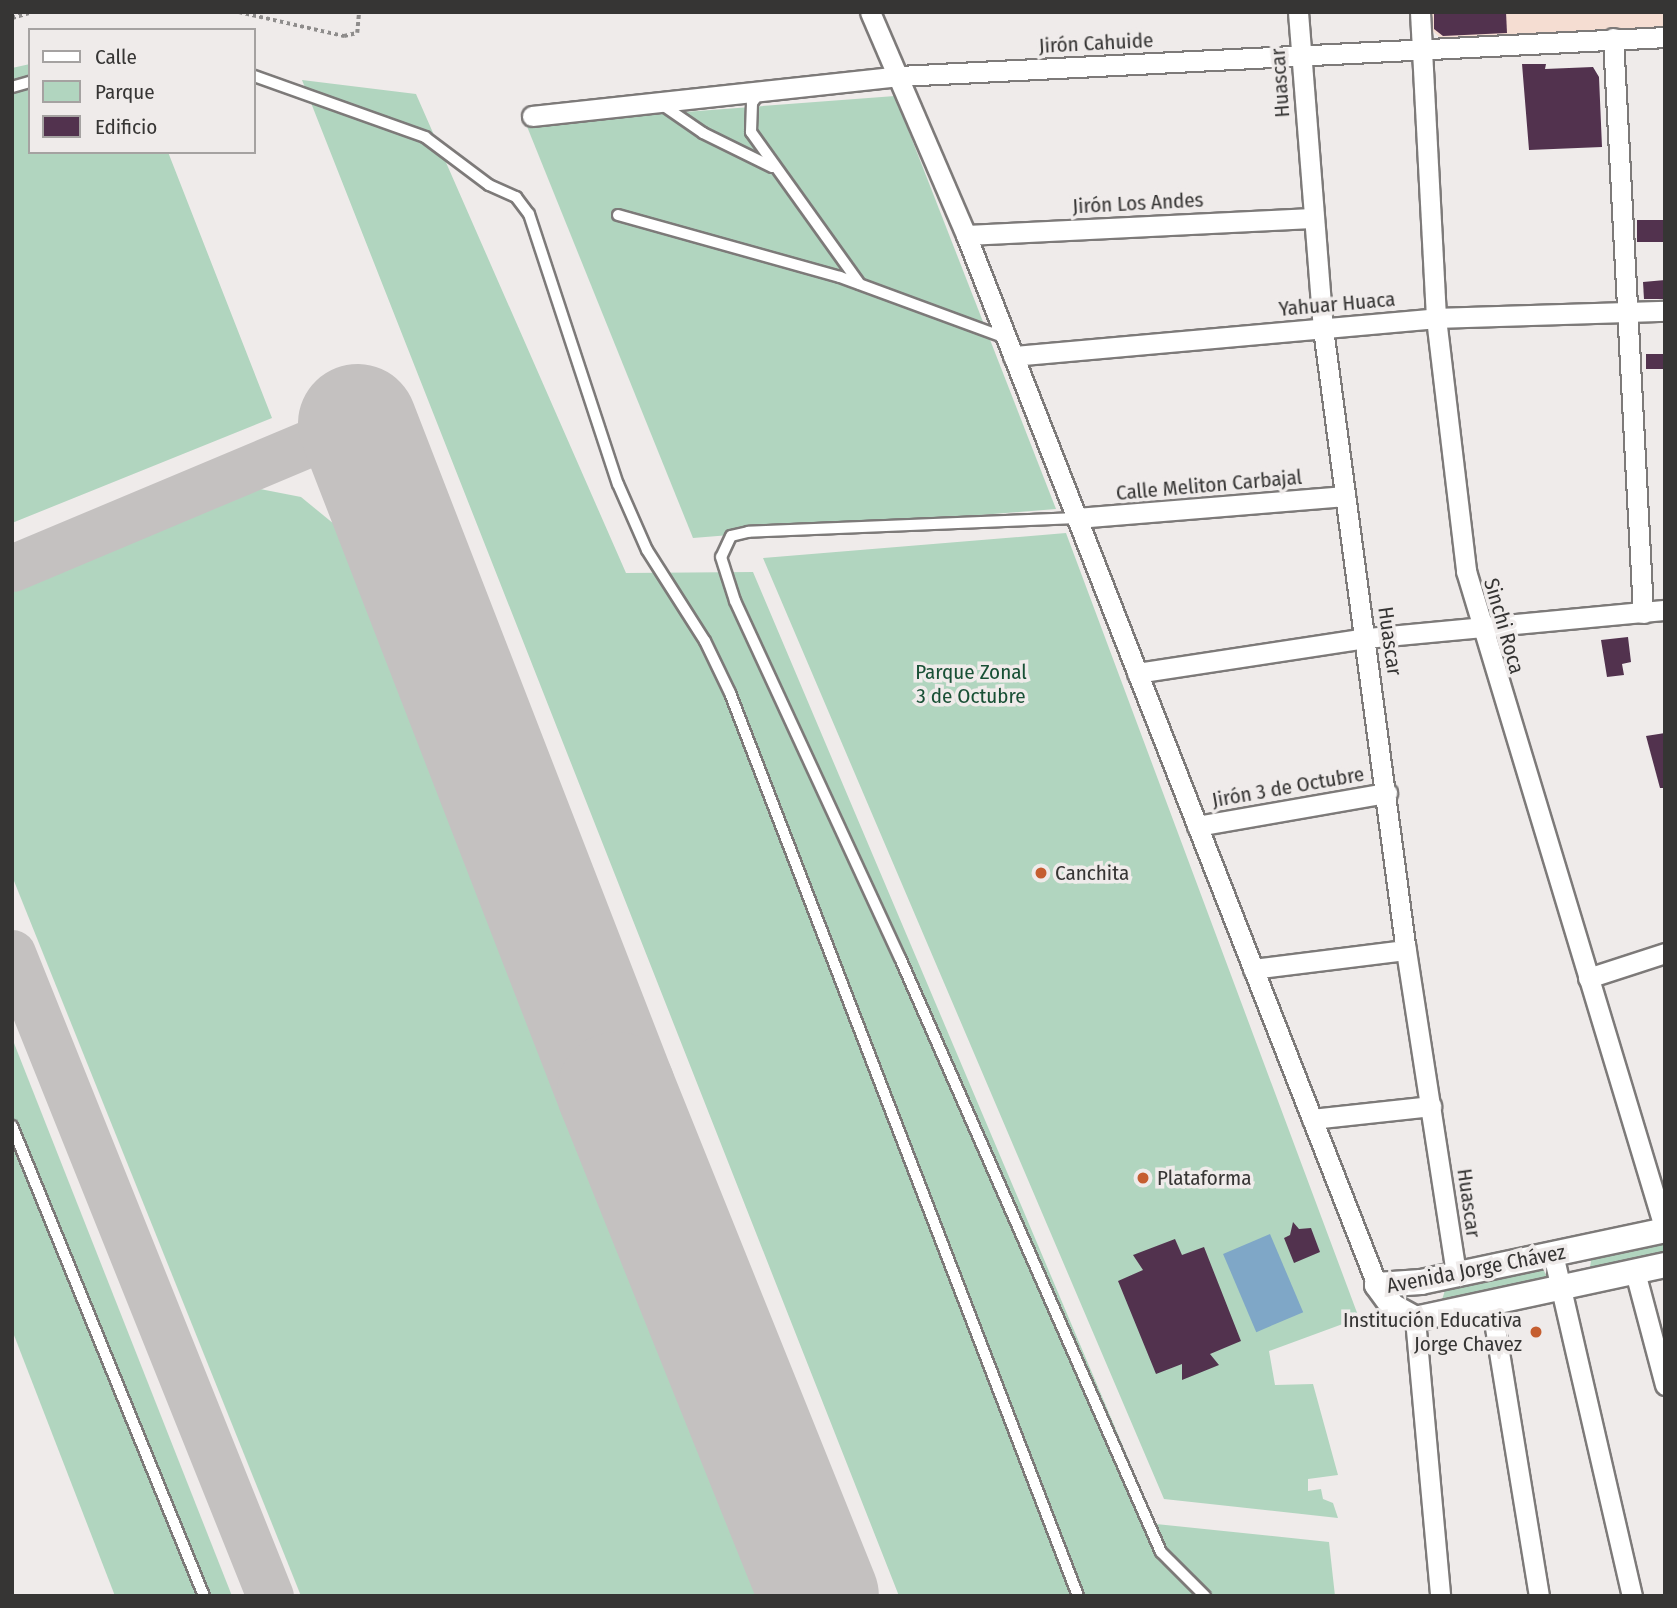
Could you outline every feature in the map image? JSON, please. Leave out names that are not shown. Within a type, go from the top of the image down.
[{"type":"street","points":[[870,12],[966,235],[1377,1285]]},
{"type":"street","name":"Huascar","points":[[1298,12],[1323,329],[1367,638],[1406,950],[1456,1275]]},
{"type":"street","name":"Sinchi Roca","points":[[1420,12],[1436,318],[1466,571],[1479,628],[1665,1230]]},
{"type":"street","name":"Jirón Cahuide","points":[[532,116],[655,100],[899,76],[1665,37]]},
{"type":"street","points":[[1613,38],[1625,312],[1643,613]]},
{"type":"street","name":"Jirón Los Andes","points":[[966,235],[1313,218]]},
{"type":"street","name":"Yahuar Huaca","points":[[1010,347],[1323,329],[1436,318],[1665,311]]},
{"type":"street","name":"Calle Meliton Carbajal","points":[[1077,518],[1345,496]]},
{"type":"street","points":[[1138,673],[1367,638],[1665,610]]},
{"type":"street","name":"Jirón 3 de Octubre","points":[[1197,826],[1387,793]]},
{"type":"street","points":[[1253,969],[1406,950]]},
{"type":"street","points":[[1588,978],[1665,953]]},
{"type":"street","points":[[1311,1119],[1432,1106]]},
{"type":"street","name":"Avenida Jorge Chávez","points":[[1665,1230],[1456,1275],[1377,1285],[1392,1306],[1415,1319],[1665,1265]]},
{"type":"street","points":[[1553,1254],[1632,1596]]},
{"type":"street","points":[[1635,1272],[1665,1385]]},
{"type":"street","points":[[1491,1303],[1539,1596]]},
{"type":"street","points":[[1415,1319],[1440,1596]]},
{"type":"lane","points":[[256,77],[425,137],[489,185],[516,197],[529,214],[618,484],[647,550],[705,641],[730,693],[1078,1596]]},
{"type":"lane","points":[[762,89],[752,103],[749,119],[751,132],[773,167],[860,284]]},
{"type":"lane","points":[[655,100],[703,133],[773,167]]},
{"type":"lane","points":[[618,215],[860,284],[1010,347]]},
{"type":"lane","points":[[1077,518],[748,532],[731,536],[723,548],[722,565],[1156,1543],[1180,1574],[1205,1596]]},
{"type":"lane","points":[[12,1126],[204,1596]]},
{"type":"path","points":[[12,18],[33,12]]},
{"type":"path","points":[[239,12],[344,36],[358,33],[359,12]]},
{"type":"shaded area","points":[[1429,12],[1665,12],[1665,28],[1442,39],[1429,28]]},
{"type":"green space","points":[[28,64],[28,154],[169,154],[272,418],[12,523],[12,68]]},
{"type":"green space","points":[[302,80],[416,94],[626,573],[753,572],[1156,1524],[1329,1542],[1335,1596],[899,1596]]},
{"type":"green space","points":[[895,96],[1056,509],[693,538],[526,124]]},
{"type":"green space","points":[[260,489],[301,497],[334,524],[759,1596],[301,1596],[12,876],[12,589]]},
{"type":"green space","name":"Parque Zonal 3 de Octubre","points":[[1066,533],[1359,1318],[1269,1351],[1275,1385],[1313,1384],[1338,1475],[1308,1479],[1308,1491],[1321,1489],[1323,1499],[1333,1503],[1338,1518],[1164,1499],[763,558]]},
{"type":"green space","points":[[12,1038],[232,1596],[115,1596],[12,1330]]},
{"type":"green space","points":[[1665,1239],[1665,1258],[1599,1273],[1590,1267],[1592,1255]]},
{"type":"green space","points":[[1548,1265],[1550,1284],[1449,1305],[1442,1300],[1445,1290]]},
{"type":"water","points":[[1270,1234],[1303,1312],[1256,1332],[1223,1254]]},
{"type":"building","points":[[1434,12],[1506,12],[1507,33],[1443,36],[1434,29]]},
{"type":"building","points":[[1522,64],[1546,64],[1545,69],[1593,67],[1599,77],[1602,147],[1529,150]]},
{"type":"building","points":[[1637,220],[1665,220],[1665,242],[1637,242]]},
{"type":"building","points":[[1665,280],[1665,299],[1644,299],[1643,282]]},
{"type":"building","points":[[1646,354],[1665,354],[1665,369],[1646,369]]},
{"type":"building","points":[[1628,637],[1631,662],[1622,664],[1624,675],[1607,677],[1601,640]]},
{"type":"building","points":[[1665,733],[1665,788],[1660,788],[1646,736]]},
{"type":"building","points":[[1293,1222],[1299,1229],[1311,1228],[1320,1252],[1294,1263],[1284,1238],[1290,1235]]},
{"type":"building","points":[[1175,1239],[1182,1255],[1204,1247],[1241,1341],[1210,1354],[1219,1365],[1182,1380],[1182,1364],[1156,1374],[1118,1281],[1143,1270],[1133,1255]]},
{"type":"taxiway","points":[[12,568],[357,423]]},
{"type":"taxiway","points":[[12,953],[270,1596]]},
{"type":"runway","points":[[357,423],[616,1091],[819,1596]]},
{"type":"place","name":"Canchita","points":[[1041,873]]},
{"type":"place","name":"Plataforma","points":[[1143,1178]]},
{"type":"place","name":"Institución Educativa Jorge Chavez","points":[[1536,1332]]}]
